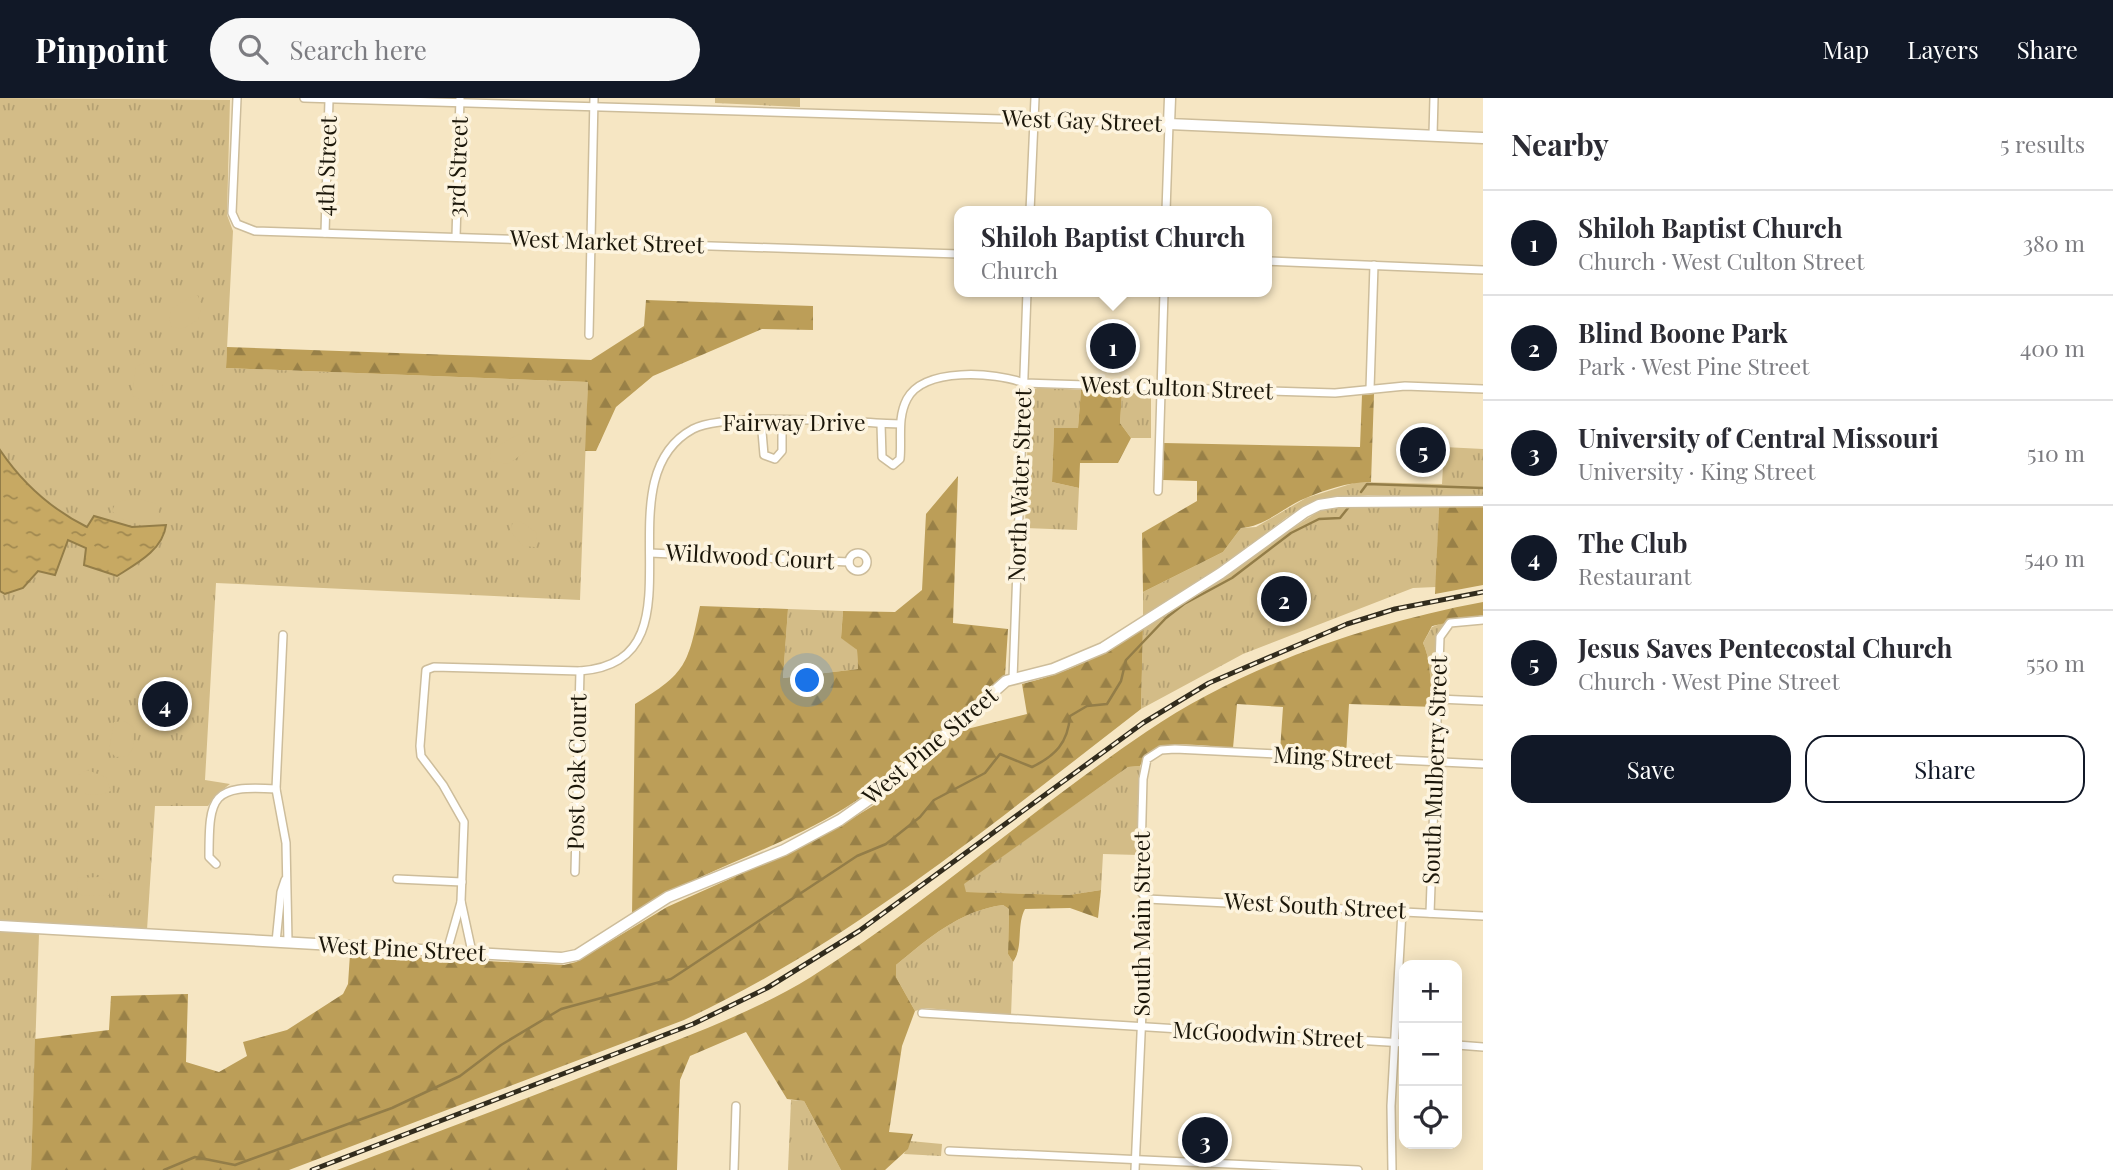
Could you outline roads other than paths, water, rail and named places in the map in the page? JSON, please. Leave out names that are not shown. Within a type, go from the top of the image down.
[{"type":"street","name":"West Market Street","points":[[237,98],[232,213],[237,224],[255,231],[954,254]]},
{"type":"street","name":"West Gay Street","points":[[304,98],[594,102],[1483,138]]},
{"type":"street","points":[[1030,206],[1035,98]]},
{"type":"street","points":[[1166,206],[1170,98]]},
{"type":"street","points":[[1433,135],[1434,98]]},
{"type":"street","name":"4th Street","points":[[325,233],[330,100]]},
{"type":"street","name":"3rd Street","points":[[456,237],[460,101]]},
{"type":"street","points":[[589,335],[594,102]]},
{"type":"street","points":[[1272,261],[1483,270]]},
{"type":"street","points":[[1370,390],[1374,265]]},
{"type":"street","name":"North Water Street","points":[[1013,679],[1027,297]]},
{"type":"street","points":[[1158,491],[1164,297]]},
{"type":"street","name":"West Culton Street","points":[[900,424],[906,401],[914,389],[933,378],[951,376],[1014,379],[1024,383],[1335,393],[1405,386],[1483,389]]},
{"type":"street","points":[[761,420],[764,456],[775,460],[782,451],[782,421]]},
{"type":"street","name":"Fairway Drive","points":[[462,882],[464,822],[443,785],[421,756],[426,670],[434,667],[580,671],[598,670],[617,664],[637,643],[647,614],[652,484],[656,469],[678,440],[711,422],[761,420],[900,424]]},
{"type":"street","points":[[881,424],[882,457],[893,465],[900,459],[900,424]]},
{"type":"street","name":"West Pine Street","points":[[0,926],[562,958],[577,955],[668,897],[783,850],[840,820],[884,789],[987,696],[1013,679],[1053,669],[1103,648],[1221,573],[1291,520],[1319,505],[1371,500],[1483,501]]},
{"type":"street","name":"Wildwood Court","points":[[650,553],[849,562]]},
{"type":"street","name":"South Mulberry Street","points":[[1430,913],[1440,637],[1444,628],[1459,621],[1483,620]]},
{"type":"street","points":[[283,635],[276,789],[286,843],[288,942]]},
{"type":"street","name":"Post Oak Court","points":[[575,872],[580,671]]},
{"type":"street","points":[[1438,699],[1483,701]]},
{"type":"street","name":"South Main Street","points":[[1135,1170],[1147,899],[1140,891],[1143,779],[1147,759],[1161,750],[1226,751]]},
{"type":"street","name":"Ming Street","points":[[1226,751],[1290,757],[1483,764]]},
{"type":"street","points":[[216,864],[209,857],[209,822],[218,797],[233,789],[276,789]]},
{"type":"street","points":[[397,879],[462,882],[461,901],[447,951]]},
{"type":"street","points":[[276,942],[281,892],[285,880]]},
{"type":"street","name":"West South Street","points":[[1147,899],[1483,916]]},
{"type":"street","points":[[461,901],[472,952]]},
{"type":"street","name":"South Mulberry Street","points":[[1392,1170],[1402,911]]},
{"type":"street","name":"McGoodwin Street","points":[[922,1013],[1399,1042]]},
{"type":"street","points":[[1462,1045],[1483,1047]]},
{"type":"street","points":[[734,1170],[736,1106]]},
{"type":"street","points":[[949,1151],[1359,1170]]},
{"type":"water","points":[[0,450],[18,474],[39,494],[74,520],[87,527],[94,516],[132,527],[166,525],[160,542],[148,555],[117,576],[84,565],[86,548],[68,540],[55,575],[38,571],[23,588],[5,594],[0,591]]},
{"type":"waterway","points":[[1361,492],[1367,484],[1483,488]]},
{"type":"waterway","points":[[164,1170],[195,1157],[235,1165],[392,1108],[460,1076],[501,1045],[561,1009],[671,979],[857,856],[886,844],[920,817],[934,800],[985,773],[1000,754],[1032,767],[1047,758],[1063,741],[1070,716],[1087,706],[1107,704],[1121,681],[1126,660],[1166,618],[1184,604],[1232,578],[1291,533],[1319,519],[1340,518],[1348,508]]},
{"type":"railway","points":[[312,1170],[693,1024],[767,988],[859,931],[1143,723],[1209,683],[1347,624],[1395,609],[1483,592]]},
{"type":"place","name":"Shiloh Baptist Church","points":[[1113,346]]},
{"type":"place","name":"Jesus Saves Pentecostal Church","points":[[1423,450]]},
{"type":"place","name":"Blind Boone Park","points":[[1284,599]]},
{"type":"place","name":"The Club","points":[[165,704]]},
{"type":"place","name":"University of Central Missouri","points":[[1205,1140]]}]
